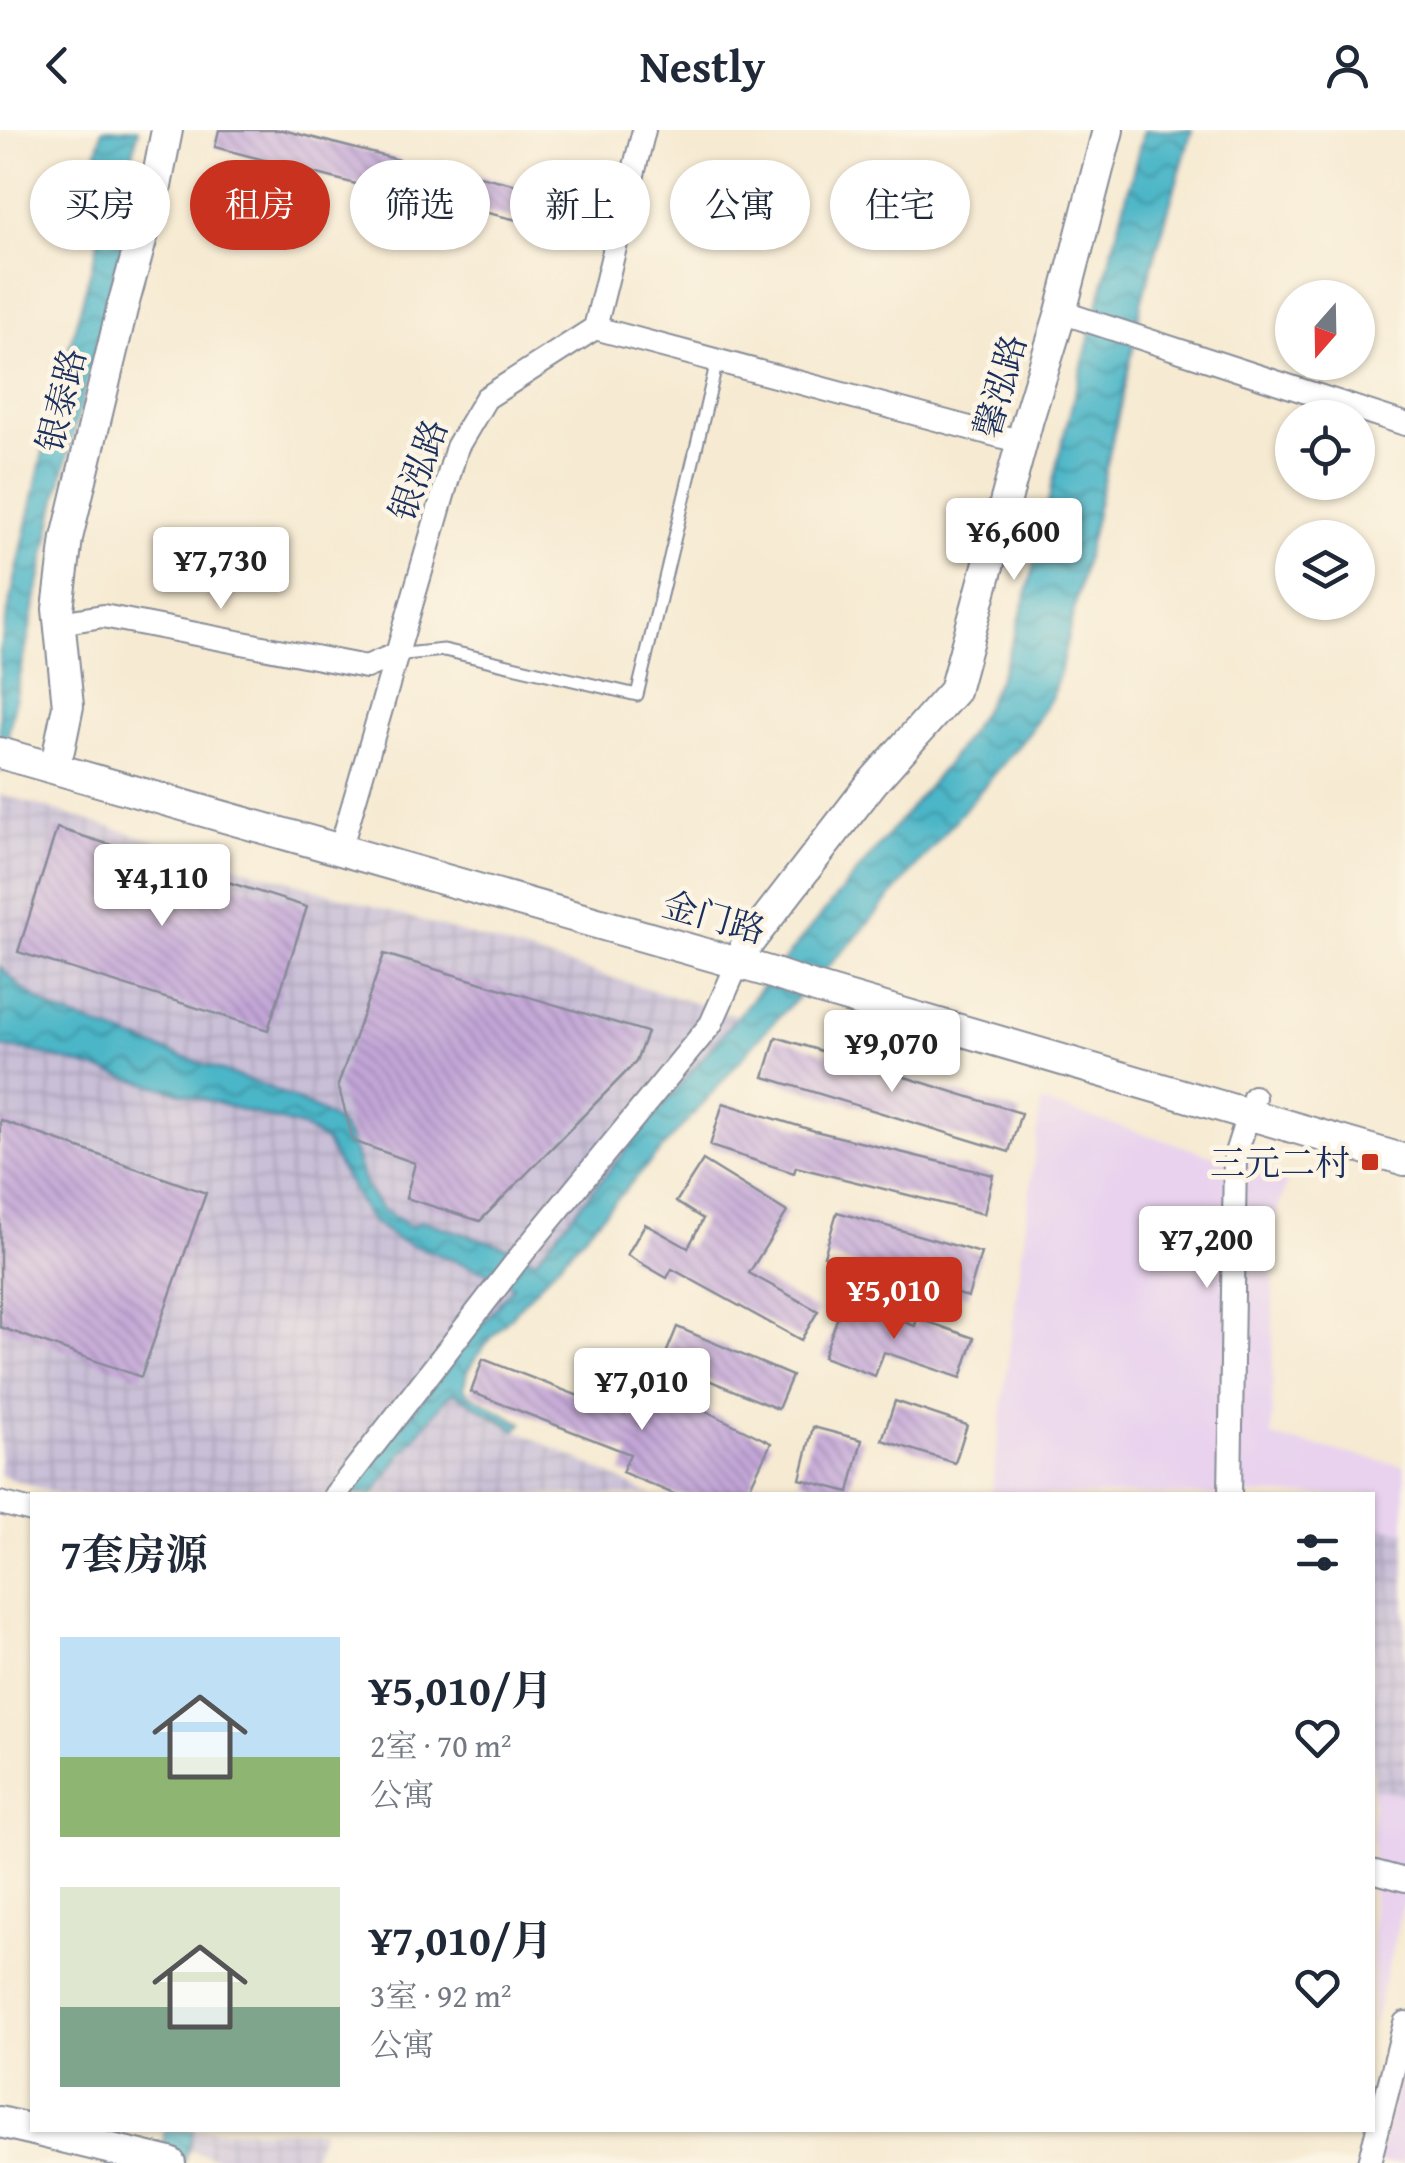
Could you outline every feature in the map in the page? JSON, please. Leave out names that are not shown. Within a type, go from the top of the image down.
[{"type":"main road","name":"银泰路","points":[[59,750],[68,706],[59,623],[62,571],[74,506],[167,130]]},
{"type":"main road","name":"馨泓路","points":[[741,955],[872,783],[954,691],[1022,442],[1071,315],[1108,130]]},
{"type":"main road","name":"金门路","points":[[8,746],[776,965],[1251,1106],[1405,1160]]},
{"type":"main road","name":"金门路","points":[[8,746],[59,750],[345,832],[741,955]]},
{"type":"main road","name":"金门路","points":[[1251,1106],[1405,1142]]},
{"type":"main road","points":[[0,2122],[30,2129]]},
{"type":"main road","points":[[42,2132],[170,2163]]},
{"type":"street","points":[[644,130],[596,328],[1022,442]]},
{"type":"street","points":[[1071,315],[1405,424]]},
{"type":"street","name":"银泓路","points":[[345,832],[456,446],[486,398],[596,328]]},
{"type":"street","points":[[59,623],[103,616],[366,667],[395,655]]},
{"type":"street","points":[[337,1492],[490,1294],[711,1024],[741,955]]},
{"type":"street","points":[[1230,1492],[1235,1156],[1251,1106]]},
{"type":"street","points":[[0,1502],[30,1510]]},
{"type":"street","points":[[1375,1872],[1405,1880]]},
{"type":"street","points":[[1369,2163],[1405,2022]]},
{"type":"lane","points":[[395,655],[444,650],[637,695],[717,360]]},
{"type":"shaded area","points":[[0,794],[738,1016],[473,1334],[348,1492],[51,1492],[0,1475]]},
{"type":"shaded area","points":[[1041,1102],[1288,1179],[1274,1221],[1272,1437],[1405,1466],[1405,1532],[1375,1525],[1375,1492],[991,1492]]},
{"type":"shaded area","points":[[454,1393],[516,1430],[645,1492],[375,1492]]},
{"type":"shaded area","points":[[1375,1526],[1405,1532],[1405,1795],[1375,1788]]},
{"type":"shaded area","points":[[1375,1788],[1405,1795],[1405,1896],[1375,2019]]},
{"type":"shaded area","points":[[1399,2079],[1405,2081],[1405,2163],[1378,2163]]},
{"type":"shaded area","points":[[192,2132],[322,2132],[311,2163],[234,2163],[188,2150]]},
{"type":"water","points":[[102,130],[138,130],[132,160],[95,160]]},
{"type":"water","points":[[1144,130],[1192,130],[1141,303],[1051,698],[1029,733],[854,940],[765,1031],[484,1346],[467,1371],[464,1388],[522,1423],[516,1430],[454,1393],[375,1492],[348,1492],[513,1286],[497,1276],[398,1240],[374,1223],[325,1141],[302,1127],[32,1051],[0,1047],[0,966],[20,987],[55,1011],[275,1090],[320,1111],[342,1128],[373,1198],[382,1209],[410,1227],[423,1221],[513,1249],[535,1260],[968,734],[984,709],[1013,640]]},
{"type":"water","points":[[96,250],[121,250],[56,502],[0,773],[0,648],[54,403]]},
{"type":"water","points":[[165,2132],[192,2132],[184,2163],[159,2163]]},
{"type":"building","points":[[219,130],[283,130],[399,160],[350,160],[350,182],[330,177],[330,160],[264,160],[215,147]]},
{"type":"building","points":[[490,179],[510,183],[510,218],[490,213]]},
{"type":"building","points":[[57,828],[307,907],[268,1030],[18,952]]},
{"type":"building","points":[[384,954],[647,1032],[636,1062],[480,1221],[406,1198],[415,1163],[353,1141],[338,1085]]},
{"type":"building","points":[[776,1037],[1021,1113],[1009,1152],[764,1077]]},
{"type":"building","points":[[723,1103],[815,1131],[993,1175],[984,1214],[796,1167],[794,1173],[710,1146]]},
{"type":"building","points":[[0,1120],[206,1193],[141,1377],[0,1327]]},
{"type":"building","points":[[703,1160],[787,1212],[749,1273],[818,1311],[801,1340],[672,1269],[667,1278],[627,1255],[645,1224],[688,1248],[703,1219],[676,1202]]},
{"type":"building","points":[[837,1212],[981,1253],[968,1297],[824,1256]]},
{"type":"building","points":[[844,1300],[915,1326],[917,1318],[974,1338],[961,1378],[884,1352],[875,1376],[823,1357]]},
{"type":"building","points":[[677,1327],[792,1376],[778,1409],[663,1361]]},
{"type":"building","points":[[483,1359],[625,1414],[640,1382],[646,1382],[771,1443],[747,1492],[669,1492],[622,1472],[630,1454],[471,1392]]},
{"type":"building","points":[[895,1401],[967,1425],[955,1463],[882,1440]]},
{"type":"building","points":[[813,1427],[862,1440],[849,1492],[800,1479]]},
{"type":"place","name":"三元二村","points":[[1370,1162]]}]
